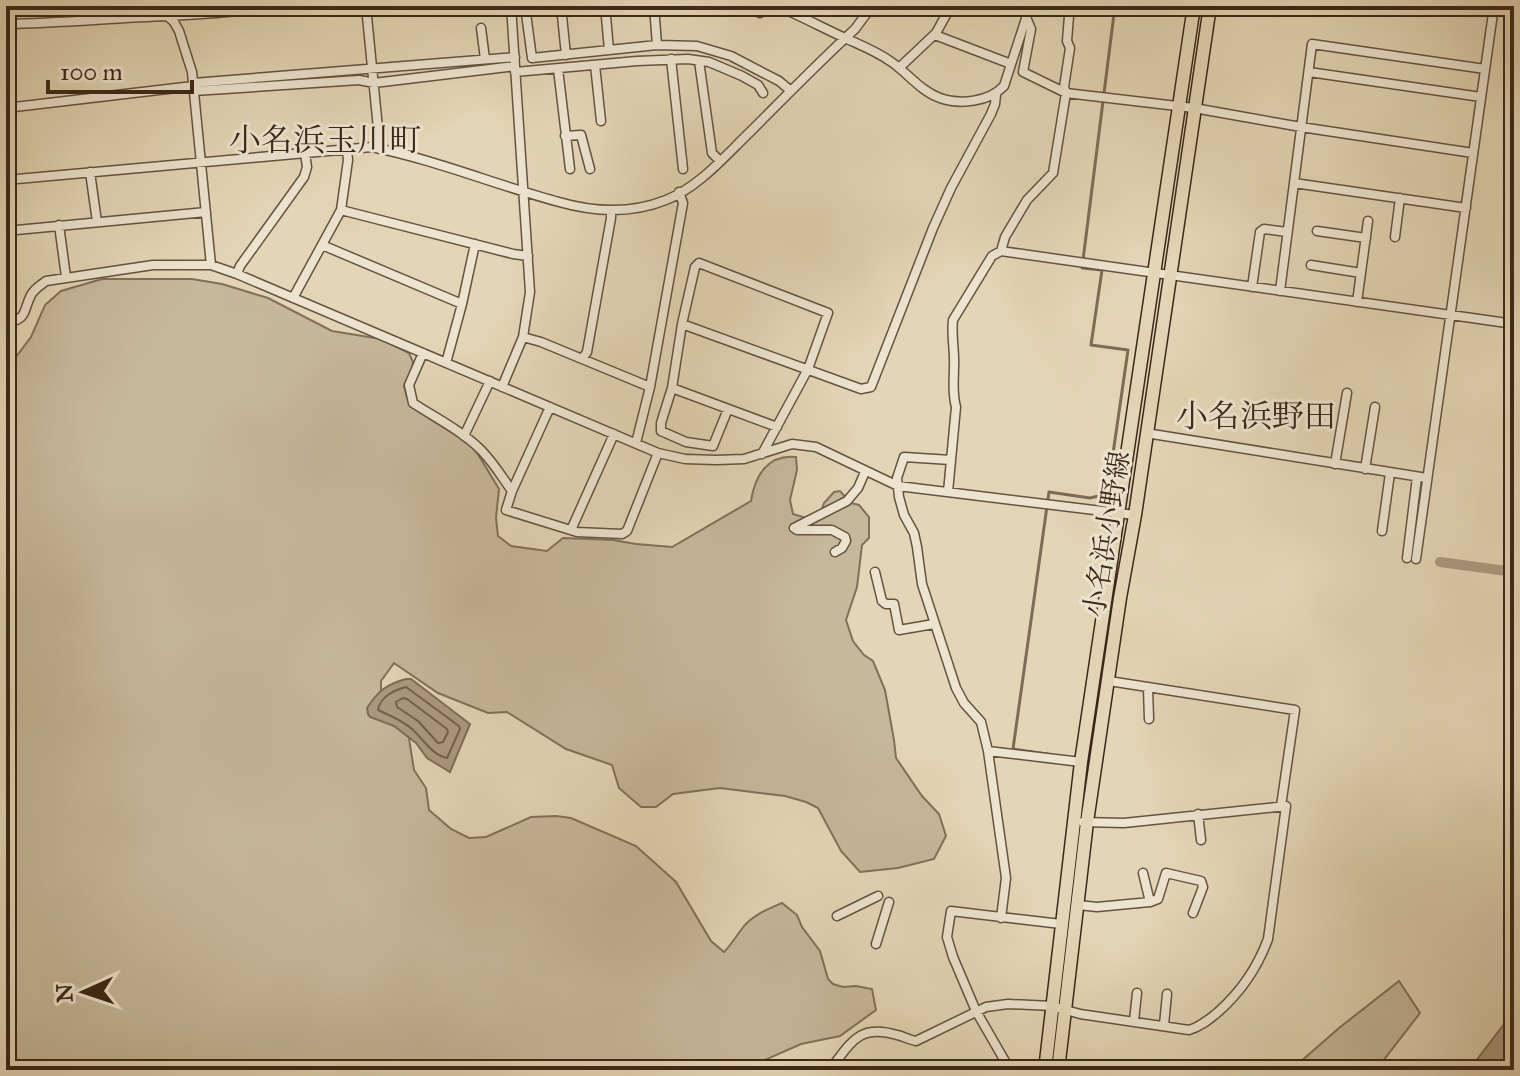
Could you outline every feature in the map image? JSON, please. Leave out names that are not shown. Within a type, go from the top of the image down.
[{"type":"main road","name":"小名浜小野線","points":[[1045,1070],[1081,762],[1194,6]]},
{"type":"main road","name":"小名浜小野線","points":[[1058,1070],[1087,822],[1210,6]]},
{"type":"street","points":[[156,6],[174,22],[192,72],[211,265]]},
{"type":"street","points":[[6,24],[167,16],[260,6]]},
{"type":"street","points":[[366,6],[380,149]]},
{"type":"street","points":[[502,387],[523,337],[530,292],[511,6]]},
{"type":"street","points":[[525,6],[532,58],[657,45],[697,46],[731,56],[779,81],[791,91]]},
{"type":"street","points":[[561,6],[566,55]]},
{"type":"street","points":[[605,6],[609,50]]},
{"type":"street","points":[[654,6],[657,45]]},
{"type":"street","points":[[745,6],[760,13]]},
{"type":"street","points":[[777,6],[802,10],[845,38],[891,61],[927,92],[943,99],[965,101],[996,95],[1004,86],[1030,6]]},
{"type":"street","points":[[6,180],[372,147],[583,208],[631,210],[667,200],[703,178],[855,29],[872,6]]},
{"type":"street","points":[[899,68],[935,35],[951,6]]},
{"type":"street","points":[[1001,251],[1005,237],[1027,200],[1053,173],[1070,48],[1067,41],[1067,6]]},
{"type":"street","points":[[1411,559],[1451,315],[1494,6]]},
{"type":"street","points":[[1026,17],[1031,34],[1023,72],[1066,93],[1194,108],[1473,153]]},
{"type":"street","points":[[481,28],[485,59]]},
{"type":"street","points":[[935,35],[1011,64]]},
{"type":"street","points":[[1280,291],[1312,44],[1485,69]]},
{"type":"street","points":[[6,108],[373,68],[485,59],[558,69],[671,59],[709,62],[758,85],[763,93]]},
{"type":"street","points":[[671,59],[683,169]]},
{"type":"street","points":[[699,61],[712,153],[720,161]]},
{"type":"street","points":[[193,87],[359,80],[374,83],[515,65]]},
{"type":"street","points":[[595,65],[601,121]]},
{"type":"street","points":[[558,69],[570,169]]},
{"type":"street","points":[[1309,72],[1481,97]]},
{"type":"street","points":[[682,324],[861,389],[871,387],[933,228],[991,114],[996,95]]},
{"type":"street","points":[[565,136],[581,135],[590,169]]},
{"type":"street","points":[[293,298],[341,210],[347,150]]},
{"type":"street","points":[[237,274],[304,177],[307,167],[305,153]]},
{"type":"street","points":[[90,172],[97,222]]},
{"type":"street","points":[[1294,183],[1466,208]]},
{"type":"street","points":[[636,443],[650,387],[683,203],[679,192]]},
{"type":"street","points":[[1395,237],[1400,198]]},
{"type":"street","points":[[341,210],[528,256]]},
{"type":"street","points":[[582,359],[587,352],[611,210]]},
{"type":"street","points":[[6,231],[206,212]]},
{"type":"street","points":[[1357,302],[1368,221]]},
{"type":"street","points":[[59,225],[66,277]]},
{"type":"street","points":[[1252,287],[1260,232],[1264,229],[1287,232]]},
{"type":"street","points":[[1317,231],[1366,238]]},
{"type":"street","points":[[446,363],[475,244]]},
{"type":"street","points":[[322,245],[462,304]]},
{"type":"street","points":[[948,492],[956,407],[952,395],[953,320],[992,256],[1001,251],[1514,324]]},
{"type":"street","points":[[728,409],[713,446],[686,442],[661,431],[672,388],[682,324],[695,267],[699,263],[828,313],[808,369],[762,455]]},
{"type":"street","points":[[6,324],[20,319],[27,309],[32,291],[46,281],[153,265],[211,265],[658,453],[685,459],[744,459],[792,444],[816,447],[898,486],[1135,515]]},
{"type":"street","points":[[1311,265],[1361,273]]},
{"type":"street","points":[[523,337],[650,387]]},
{"type":"street","points":[[423,353],[409,385],[413,403],[481,450],[512,491]]},
{"type":"street","points":[[464,436],[490,381]]},
{"type":"street","points":[[672,388],[777,427]]},
{"type":"street","points":[[1335,464],[1347,393]]},
{"type":"street","points":[[550,407],[506,510],[577,532],[622,534],[627,531],[658,453]]},
{"type":"street","points":[[1365,469],[1375,407]]},
{"type":"street","points":[[1146,433],[1422,478]]},
{"type":"street","points":[[571,530],[614,434]]},
{"type":"street","points":[[951,460],[905,456],[897,478],[899,497],[914,533],[922,584],[956,688],[964,703],[981,722],[1006,878],[1001,918]]},
{"type":"street","points":[[835,552],[846,541],[837,532],[794,528],[847,501],[858,488],[865,472]]},
{"type":"street","points":[[1382,531],[1390,473]]},
{"type":"street","points":[[875,572],[882,601],[894,604],[899,630],[934,624]]},
{"type":"street","points":[[1109,681],[1295,710],[1281,806]]},
{"type":"street","points":[[1148,688],[1149,719]]},
{"type":"street","points":[[988,751],[1081,762]]},
{"type":"street","points":[[1275,766],[1285,768]]},
{"type":"street","points":[[834,1070],[832,1067],[856,1036],[874,1030],[916,1041],[986,1007],[1008,1004],[1052,1006],[1080,1014],[1189,1030],[1195,1029],[1226,1005],[1253,974],[1270,933],[1286,806],[1124,823],[1073,821]]},
{"type":"street","points":[[1198,814],[1201,840]]},
{"type":"street","points":[[1143,873],[1150,902]]},
{"type":"street","points":[[1078,905],[1097,907],[1150,902],[1158,899],[1166,873],[1201,881],[1203,887],[1193,913]]},
{"type":"street","points":[[837,916],[878,896]]},
{"type":"street","points":[[876,944],[889,902]]},
{"type":"street","points":[[1010,1070],[976,1011],[953,957],[947,937],[951,911],[1061,924]]},
{"type":"street","points":[[1134,1021],[1137,993]]},
{"type":"street","points":[[1164,1025],[1167,994]]},
{"type":"shaded area","points":[[102,279],[192,279],[222,284],[268,298],[332,331],[381,339],[409,353],[413,362],[404,386],[407,397],[433,420],[473,446],[499,489],[498,536],[511,546],[547,551],[563,538],[672,547],[751,501],[764,468],[786,457],[796,457],[797,470],[790,500],[793,514],[806,518],[820,515],[824,503],[834,492],[840,491],[851,503],[859,505],[869,517],[869,538],[862,545],[857,587],[846,620],[853,641],[873,661],[885,690],[896,758],[922,796],[939,814],[946,836],[934,859],[898,868],[860,872],[841,851],[818,808],[785,796],[720,788],[673,794],[656,807],[641,807],[619,788],[612,765],[566,749],[507,712],[488,713],[438,693],[394,663],[381,681],[381,702],[408,732],[414,770],[426,788],[429,810],[451,829],[469,838],[486,837],[531,817],[556,816],[571,818],[636,846],[676,882],[711,941],[724,952],[749,921],[782,903],[797,915],[820,951],[828,979],[843,987],[872,989],[876,1010],[840,1036],[801,1044],[758,1063],[753,1070],[6,1070],[6,370],[31,337],[45,305],[61,291]]},
{"type":"shaded area","points":[[1399,981],[1420,1013],[1376,1070],[1291,1070],[1339,1028]]},
{"type":"water","points":[[411,679],[470,724],[450,772],[427,758],[416,743],[394,726],[368,714],[367,708],[379,693]]},
{"type":"water","points":[[1514,1009],[1514,1060],[1504,1070],[1469,1070],[1511,1015]]},
{"type":"waterway","points":[[1053,755],[1013,749],[1049,492],[1090,498],[1103,495],[1108,488],[1128,350],[1091,345],[1102,270],[1082,268],[1115,6]]},
{"type":"waterway","points":[[1440,562],[1514,572]]},
{"type":"district","name":"小名浜玉川町","points":[[325,140]]},
{"type":"district","name":"小名浜野田","points":[[1256,416]]}]
